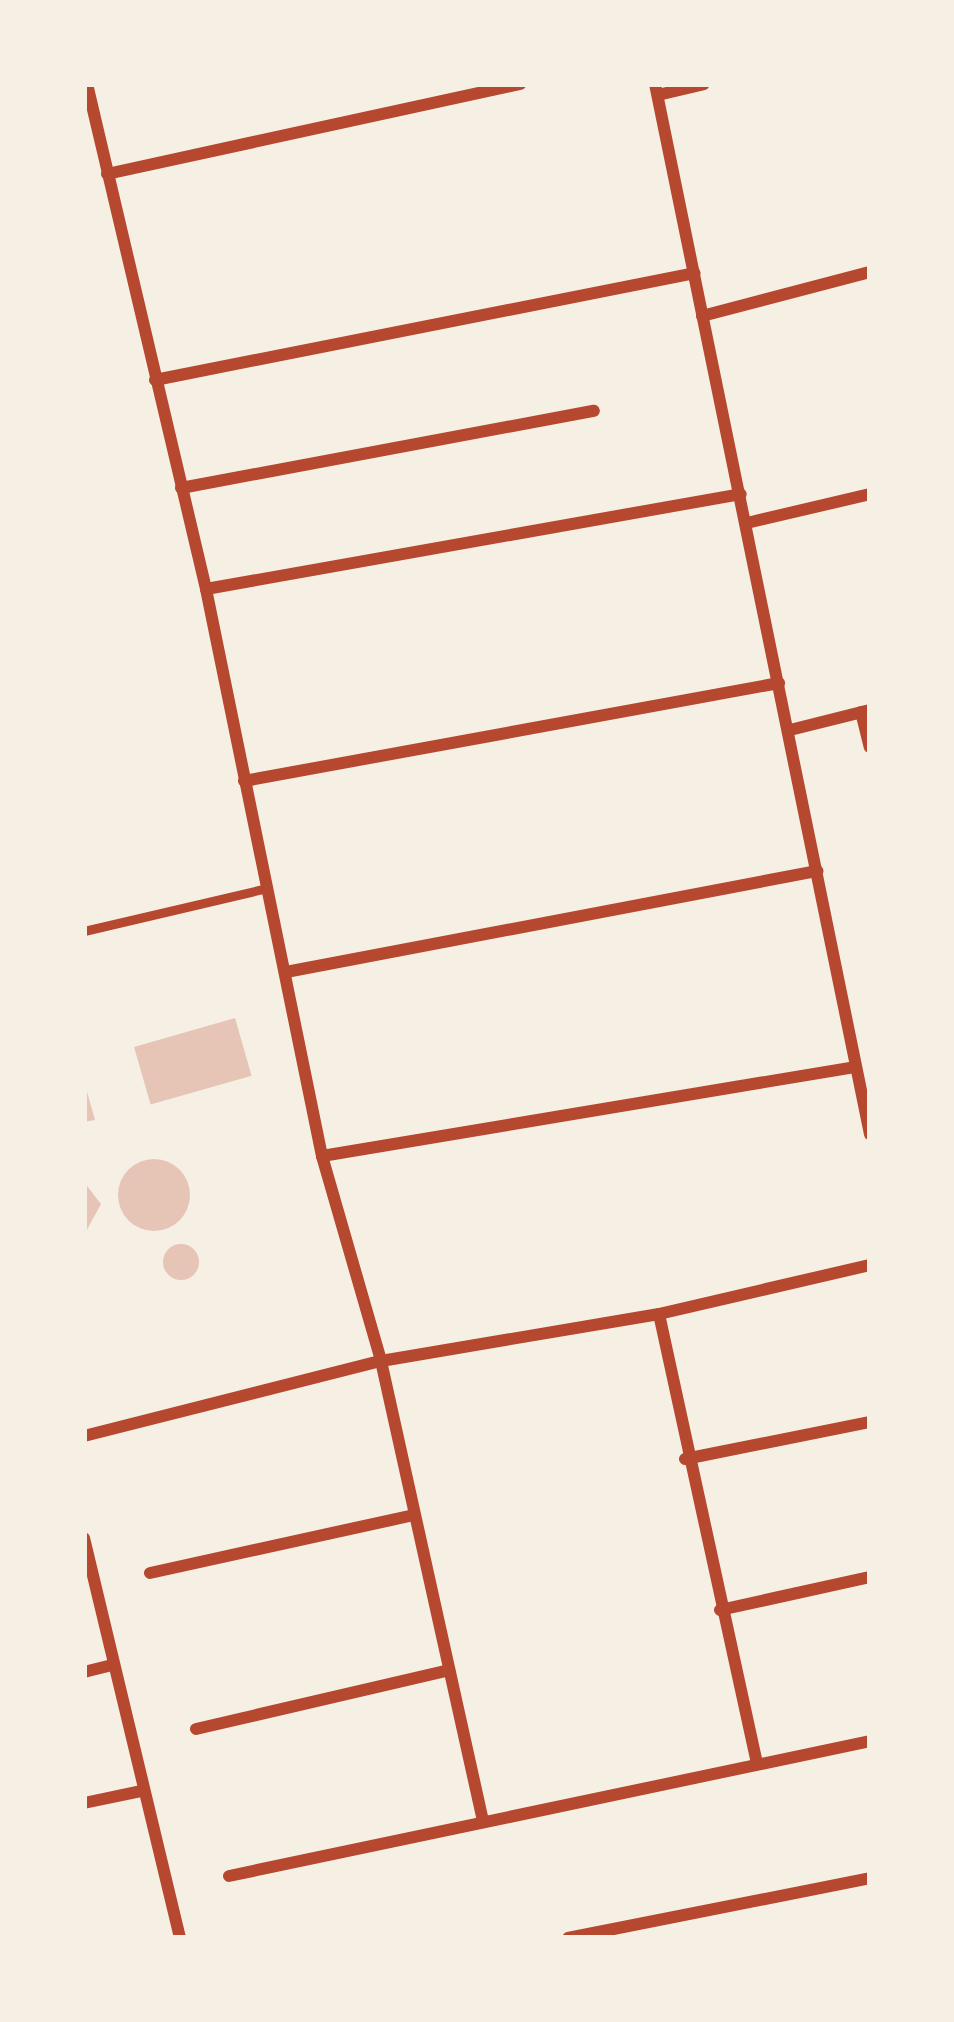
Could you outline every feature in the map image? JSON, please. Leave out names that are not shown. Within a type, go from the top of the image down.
[{"type":"street","points":[[87,84],[206,589],[322,1156],[381,1361],[483,1822]]},
{"type":"street","points":[[107,174],[520,84]]},
{"type":"street","points":[[704,84],[656,89],[741,494],[751,522],[870,1134]]},
{"type":"street","points":[[702,316],[870,272]]},
{"type":"street","points":[[155,380],[695,273]]},
{"type":"street","points":[[182,488],[594,410]]},
{"type":"street","points":[[206,589],[741,494]]},
{"type":"street","points":[[751,522],[870,494]]},
{"type":"street","points":[[244,782],[779,683]]},
{"type":"street","points":[[790,730],[865,711],[870,747]]},
{"type":"street","points":[[286,972],[817,871]]},
{"type":"street","points":[[322,1156],[855,1067]]},
{"type":"street","points":[[84,1436],[381,1361],[659,1314],[870,1265]]},
{"type":"street","points":[[659,1314],[685,1459],[756,1759]]},
{"type":"street","points":[[685,1459],[870,1422]]},
{"type":"street","points":[[150,1573],[413,1515]]},
{"type":"street","points":[[84,1538],[141,1791],[180,1938]]},
{"type":"street","points":[[720,1610],[870,1576]]},
{"type":"street","points":[[84,1672],[113,1665]]},
{"type":"street","points":[[196,1730],[449,1670]]},
{"type":"street","points":[[229,1876],[756,1759],[870,1741]]},
{"type":"street","points":[[84,1803],[141,1791]]},
{"type":"street","points":[[568,1938],[870,1878]]},
{"type":"lane","points":[[84,931],[268,888]]},
{"type":"building","points":[[235,1018],[252,1076],[151,1105],[134,1047]]},
{"type":"building","points":[[84,1081],[95,1120],[84,1122]]},
{"type":"building","points":[[154,1159],[179,1170],[190,1195],[179,1220],[154,1231],[129,1220],[118,1195],[129,1170]]},
{"type":"building","points":[[84,1182],[101,1204],[84,1235]]},
{"type":"building","points":[[181,1244],[193,1250],[199,1262],[193,1274],[181,1280],[169,1274],[163,1262],[169,1250]]}]
